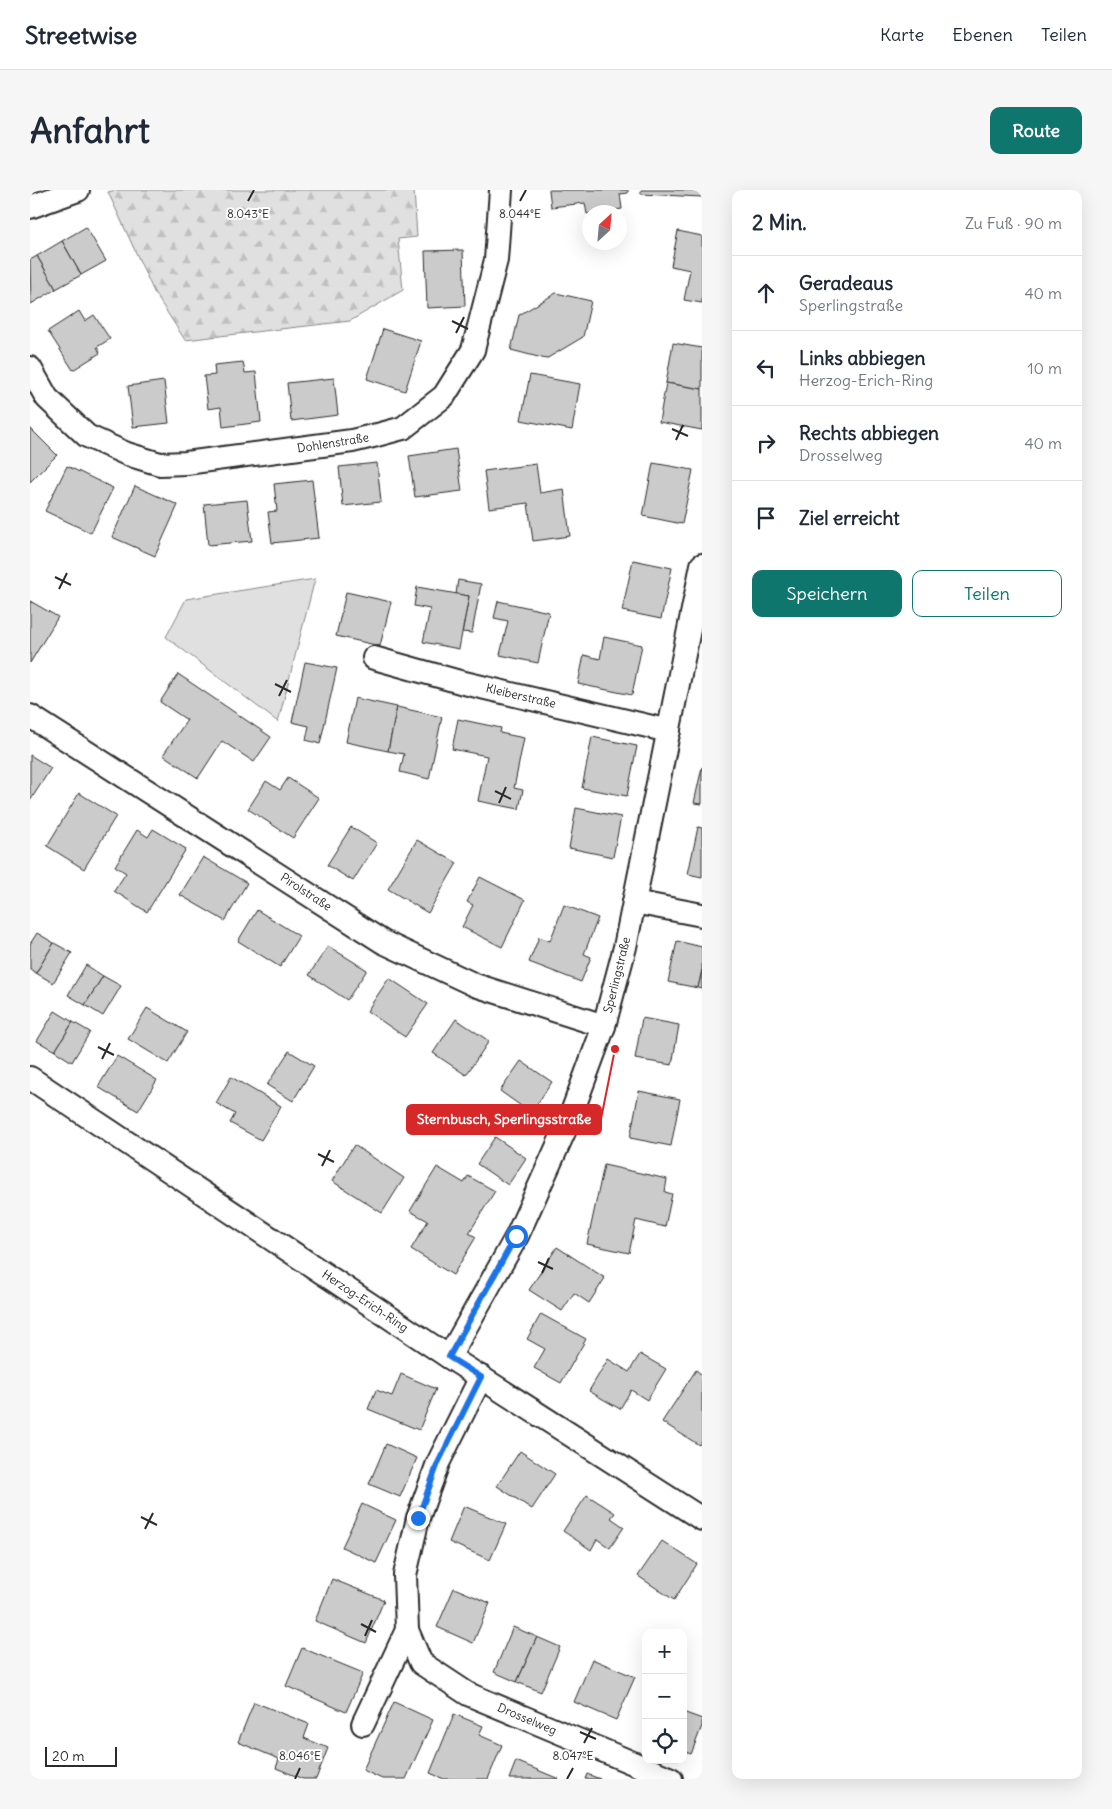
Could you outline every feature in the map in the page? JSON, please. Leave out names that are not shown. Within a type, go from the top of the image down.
[{"type":"street","points":[[30,207],[78,190]]},
{"type":"street","name":"Dohlenstraße","points":[[30,368],[47,398],[87,436],[127,454],[160,464],[186,463],[352,441],[404,428],[444,396],[473,350],[496,260],[501,190]]},
{"type":"street","name":"Sperlingstraße","points":[[449,1357],[516,1236],[568,1123],[604,1026],[625,948],[702,565]]},
{"type":"street","name":"Kleiberstraße","points":[[374,658],[460,682],[669,731]]},
{"type":"street","name":"Pirolstraße","points":[[30,716],[383,942],[475,985],[604,1026]]},
{"type":"street","points":[[634,902],[702,916]]},
{"type":"street","name":"Herzog-Erich-Ring","points":[[30,1078],[449,1357],[702,1520]]},
{"type":"street","name":"Drosselweg","points":[[481,1377],[438,1463],[418,1518],[406,1575],[407,1630],[420,1663],[468,1694],[671,1779]]},
{"type":"street","name":"Drosselweg","points":[[363,1724],[407,1630]]},
{"type":"green space","points":[[116,190],[414,190],[417,237],[398,239],[403,290],[350,321],[185,340],[154,292],[108,192]]},
{"type":"green space","points":[[315,579],[278,722],[166,637],[186,599]]},
{"type":"building","points":[[549,190],[628,190],[628,193],[620,194],[621,205],[585,205],[585,203],[551,207]]},
{"type":"building","points":[[641,190],[702,190],[702,197],[641,194]]},
{"type":"building","points":[[86,227],[106,261],[81,275],[62,241]]},
{"type":"building","points":[[678,231],[702,236],[702,303],[684,300],[690,270],[671,266]]},
{"type":"building","points":[[62,241],[81,275],[56,289],[37,256]]},
{"type":"building","points":[[463,250],[465,306],[427,308],[425,251]]},
{"type":"building","points":[[37,256],[56,289],[31,304],[30,260]]},
{"type":"building","points":[[556,293],[591,301],[583,337],[546,359],[511,350],[519,315]]},
{"type":"building","points":[[79,311],[85,321],[94,315],[110,339],[97,347],[100,353],[73,370],[48,331]]},
{"type":"building","points":[[383,329],[421,341],[405,391],[367,379]]},
{"type":"building","points":[[673,343],[702,348],[702,389],[666,383]]},
{"type":"building","points":[[243,362],[245,373],[256,372],[261,422],[223,427],[221,407],[208,409],[204,376],[215,375],[214,365]]},
{"type":"building","points":[[530,375],[580,384],[572,430],[521,420]]},
{"type":"building","points":[[334,378],[338,415],[291,421],[287,383]]},
{"type":"building","points":[[164,381],[169,423],[133,427],[128,386]]},
{"type":"building","points":[[666,383],[702,389],[702,430],[659,422]]},
{"type":"building","points":[[30,428],[57,455],[30,482]]},
{"type":"building","points":[[456,449],[462,491],[415,497],[409,456]]},
{"type":"building","points":[[377,463],[381,502],[343,506],[339,467]]},
{"type":"building","points":[[653,463],[693,470],[682,524],[643,516]]},
{"type":"building","points":[[536,464],[540,493],[564,489],[570,536],[533,541],[528,503],[489,508],[484,471]]},
{"type":"building","points":[[67,466],[113,488],[91,533],[45,511]]},
{"type":"building","points":[[312,480],[319,538],[272,543],[268,512],[277,511],[274,484]]},
{"type":"building","points":[[135,486],[178,505],[155,556],[112,537]]},
{"type":"building","points":[[247,500],[252,541],[208,545],[204,504]]},
{"type":"building","points":[[633,560],[672,568],[661,619],[622,611]]},
{"type":"building","points":[[458,580],[481,584],[472,633],[462,632],[469,596],[456,594]]},
{"type":"building","points":[[417,587],[469,596],[459,649],[423,642],[430,609],[414,606]]},
{"type":"building","points":[[346,592],[391,602],[380,646],[336,636]]},
{"type":"building","points":[[30,601],[58,617],[30,663]]},
{"type":"building","points":[[498,601],[549,612],[538,663],[500,655],[508,621],[494,618]]},
{"type":"building","points":[[604,637],[642,645],[632,695],[578,684],[584,655],[600,659]]},
{"type":"building","points":[[305,662],[337,668],[320,744],[306,740],[309,726],[292,722]]},
{"type":"building","points":[[178,674],[271,737],[254,762],[222,741],[198,778],[163,755],[187,720],[160,702]]},
{"type":"building","points":[[355,698],[397,707],[388,751],[346,742]]},
{"type":"building","points":[[397,707],[442,717],[429,779],[400,772],[404,754],[388,751]]},
{"type":"building","points":[[458,719],[501,728],[500,733],[524,738],[514,788],[523,790],[519,809],[478,801],[487,756],[452,749]]},
{"type":"building","points":[[592,737],[637,746],[627,796],[582,788]]},
{"type":"building","points":[[30,755],[51,768],[30,801]]},
{"type":"building","points":[[702,767],[702,804],[694,803]]},
{"type":"building","points":[[288,778],[319,798],[293,838],[248,809],[266,781],[280,790]]},
{"type":"building","points":[[79,793],[116,816],[84,869],[47,846]]},
{"type":"building","points":[[576,808],[621,817],[613,857],[569,848]]},
{"type":"building","points":[[351,827],[377,843],[353,881],[327,865]]},
{"type":"building","points":[[698,827],[702,828],[702,877],[688,874]]},
{"type":"building","points":[[153,829],[186,849],[147,912],[114,891],[126,873],[115,866],[137,830],[148,837]]},
{"type":"building","points":[[417,840],[457,863],[428,913],[388,889]]},
{"type":"building","points":[[203,857],[247,883],[225,921],[180,895]]},
{"type":"building","points":[[480,877],[525,900],[502,947],[462,927],[473,905],[467,902]]},
{"type":"building","points":[[564,905],[598,918],[584,954],[591,957],[581,982],[529,962],[539,937],[550,941]]},
{"type":"building","points":[[257,910],[299,936],[280,967],[238,941]]},
{"type":"building","points":[[37,933],[54,943],[36,973],[30,969],[30,944]]},
{"type":"building","points":[[677,941],[702,947],[702,970],[698,988],[668,982]]},
{"type":"building","points":[[54,943],[72,953],[53,983],[36,973]]},
{"type":"building","points":[[328,946],[367,970],[347,1000],[309,975]]},
{"type":"building","points":[[86,965],[103,976],[85,1005],[68,995]]},
{"type":"building","points":[[702,970],[702,989],[698,988]]},
{"type":"building","points":[[103,976],[121,986],[103,1016],[85,1005]]},
{"type":"building","points":[[389,978],[428,1004],[405,1037],[367,1011]]},
{"type":"building","points":[[147,1008],[187,1032],[168,1063],[128,1039]]},
{"type":"building","points":[[55,1011],[73,1022],[55,1051],[37,1041]]},
{"type":"building","points":[[642,1018],[679,1025],[672,1065],[635,1059]]},
{"type":"building","points":[[456,1019],[489,1041],[466,1075],[433,1053]]},
{"type":"building","points":[[73,1022],[90,1032],[72,1062],[55,1051]]},
{"type":"building","points":[[289,1051],[314,1066],[293,1101],[267,1085]]},
{"type":"building","points":[[117,1056],[157,1080],[138,1111],[98,1087]]},
{"type":"building","points":[[521,1061],[552,1082],[531,1113],[500,1091]]},
{"type":"building","points":[[231,1077],[281,1106],[261,1140],[230,1123],[235,1114],[216,1103]]},
{"type":"building","points":[[639,1091],[680,1099],[671,1146],[630,1138]]},
{"type":"building","points":[[495,1137],[526,1158],[508,1185],[477,1164]]},
{"type":"building","points":[[354,1145],[404,1178],[382,1213],[332,1181]]},
{"type":"building","points":[[604,1165],[667,1179],[665,1192],[672,1194],[665,1227],[636,1220],[629,1253],[587,1244]]},
{"type":"building","points":[[437,1167],[464,1183],[468,1176],[495,1191],[469,1233],[476,1237],[453,1275],[411,1249],[428,1221],[410,1211]]},
{"type":"building","points":[[557,1247],[605,1278],[589,1303],[574,1293],[562,1311],[529,1290]]},
{"type":"building","points":[[541,1314],[586,1339],[561,1383],[534,1368],[545,1349],[527,1339]]},
{"type":"building","points":[[640,1354],[666,1369],[647,1400],[631,1390],[620,1409],[589,1391],[608,1359],[629,1372]]},
{"type":"building","points":[[696,1370],[702,1375],[702,1440],[699,1445],[662,1422]]},
{"type":"building","points":[[401,1374],[436,1389],[419,1430],[368,1409],[376,1390],[392,1396]]},
{"type":"building","points":[[386,1444],[417,1458],[400,1497],[369,1484]]},
{"type":"building","points":[[520,1451],[555,1474],[532,1509],[497,1486]]},
{"type":"building","points":[[587,1495],[615,1513],[611,1518],[624,1527],[610,1548],[597,1539],[591,1550],[563,1531]]},
{"type":"building","points":[[362,1504],[396,1520],[376,1563],[342,1547]]},
{"type":"building","points":[[464,1506],[506,1524],[490,1560],[449,1542]]},
{"type":"building","points":[[662,1541],[697,1564],[674,1600],[638,1576]]},
{"type":"building","points":[[332,1579],[384,1600],[366,1643],[315,1621]]},
{"type":"building","points":[[454,1588],[490,1603],[473,1643],[437,1627]]},
{"type":"building","points":[[513,1627],[537,1637],[517,1682],[494,1672]]},
{"type":"building","points":[[537,1637],[560,1647],[541,1692],[517,1682]]},
{"type":"building","points":[[302,1648],[363,1673],[346,1712],[286,1686]]},
{"type":"building","points":[[592,1659],[635,1677],[616,1720],[574,1702]]},
{"type":"building","points":[[254,1702],[309,1724],[304,1738],[328,1748],[316,1779],[303,1779],[276,1768],[279,1759],[238,1742]]},
{"type":"building","points":[[394,1702],[433,1720],[406,1779],[382,1779],[363,1770]]},
{"type":"building","points":[[687,1713],[702,1719],[702,1726],[691,1754],[687,1752]]},
{"type":"building","points":[[454,1714],[483,1726],[479,1735],[502,1745],[488,1779],[444,1779],[430,1773]]},
{"type":"building","points":[[516,1761],[559,1779],[509,1779]]},
{"type":"building","points":[[587,1774],[600,1779],[585,1779]]},
{"type":"place","name":"Sternbusch, Sperlingsstraße","points":[[615,1049]]},
{"type":"route","points":[[418,1518],[438,1463],[481,1377],[449,1357],[516,1236]]}]
